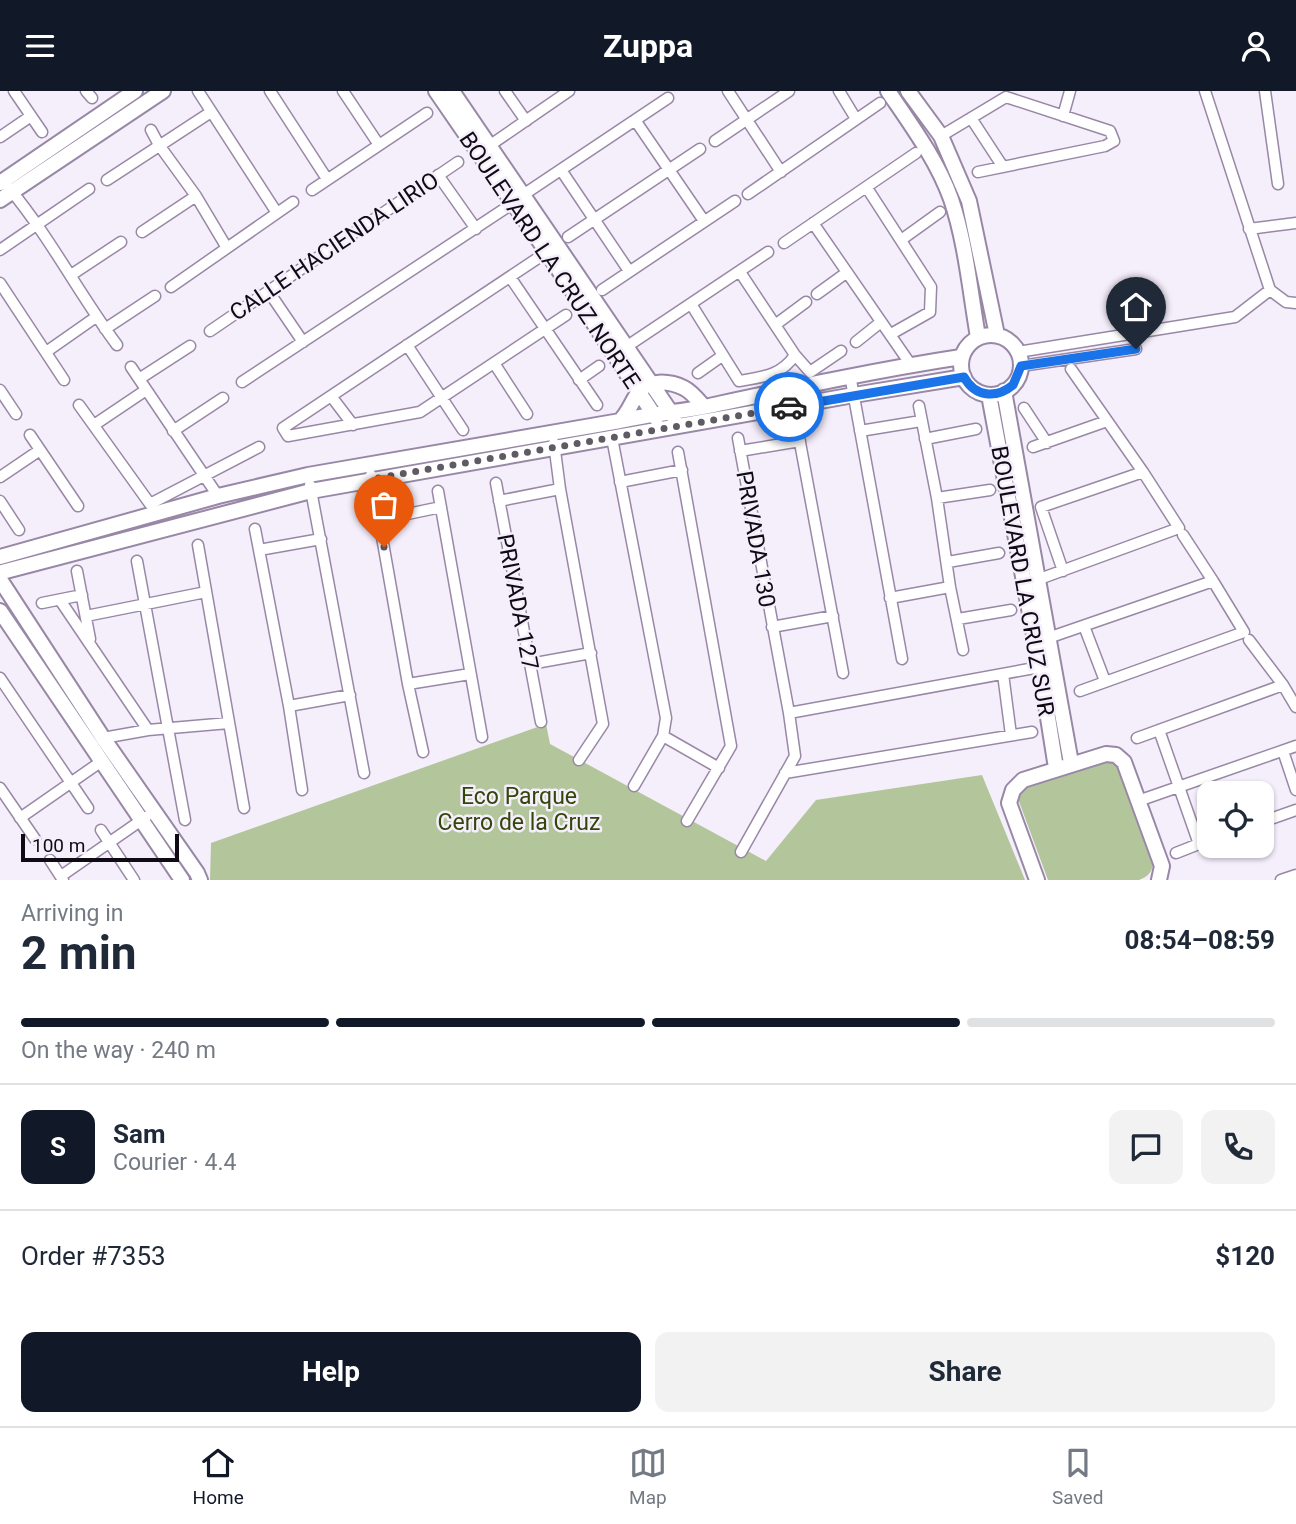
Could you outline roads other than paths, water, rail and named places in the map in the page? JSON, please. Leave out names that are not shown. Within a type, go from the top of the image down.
[{"type":"street","points":[[14,91],[42,132]]},
{"type":"street","points":[[3,186],[135,91]]},
{"type":"street","points":[[3,186],[161,91]]},
{"type":"street","points":[[198,91],[277,213]]},
{"type":"street","points":[[270,91],[327,179]]},
{"type":"street","name":"BOULEVARD LA CRUZ NORTE","points":[[436,91],[518,199],[557,245],[626,347],[645,387],[653,413],[665,429]]},
{"type":"street","name":"BOULEVARD LA CRUZ NORTE","points":[[452,91],[482,150]]},
{"type":"street","points":[[505,91],[526,121]]},
{"type":"street","points":[[482,150],[569,91]]},
{"type":"street","points":[[728,91],[781,172]]},
{"type":"street","points":[[715,141],[789,91]]},
{"type":"street","points":[[839,91],[856,119]]},
{"type":"street","points":[[908,91],[941,137],[969,201],[997,335]]},
{"type":"street","points":[[1063,116],[1070,91]]},
{"type":"street","points":[[1205,91],[1270,290],[1286,302],[1296,303]]},
{"type":"street","points":[[1265,91],[1278,184]]},
{"type":"street","points":[[346,92],[379,145]]},
{"type":"street","points":[[941,137],[1007,94],[1110,131],[1114,141],[1105,146],[978,172]]},
{"type":"street","points":[[242,382],[476,229],[668,97]]},
{"type":"street","points":[[748,194],[884,97],[925,146],[950,196],[962,236],[978,337]]},
{"type":"street","points":[[107,180],[211,112]]},
{"type":"street","points":[[312,190],[427,113]]},
{"type":"street","points":[[0,137],[31,116]]},
{"type":"street","points":[[971,118],[1003,167]]},
{"type":"street","points":[[635,120],[704,221]]},
{"type":"street","points":[[151,130],[227,248]]},
{"type":"street","points":[[566,314],[420,412],[288,436],[283,428],[700,149]]},
{"type":"street","points":[[784,243],[916,153]]},
{"type":"street","name":"CALLE HACIENDA LIRIO","points":[[210,331],[458,162]]},
{"type":"street","points":[[561,170],[629,271]]},
{"type":"street","points":[[438,175],[476,229]]},
{"type":"street","points":[[3,186],[38,224],[96,317],[117,345]]},
{"type":"street","points":[[866,188],[930,287],[930,312],[891,334]]},
{"type":"street","points":[[0,250],[89,189]]},
{"type":"street","points":[[142,232],[196,196]]},
{"type":"street","points":[[602,290],[735,201]]},
{"type":"street","points":[[171,287],[293,202]]},
{"type":"street","points":[[901,240],[940,212]]},
{"type":"street","points":[[813,223],[911,365]]},
{"type":"street","points":[[1249,229],[1296,223]]},
{"type":"street","points":[[71,275],[121,242]]},
{"type":"street","name":"BOULEVARD LA CRUZ NORTE","points":[[557,245],[645,387],[669,410],[681,427]]},
{"type":"street","points":[[626,347],[768,252]]},
{"type":"street","points":[[740,272],[795,355],[810,372],[841,351]]},
{"type":"street","points":[[817,294],[846,273]]},
{"type":"street","points":[[510,277],[597,405]]},
{"type":"street","points":[[0,283],[64,380]]},
{"type":"street","points":[[1019,359],[1236,317],[1270,290]]},
{"type":"street","points":[[269,292],[303,342]]},
{"type":"street","points":[[106,329],[155,296]]},
{"type":"street","points":[[775,325],[806,302]]},
{"type":"street","points":[[691,304],[739,381],[776,374],[788,365],[795,355]]},
{"type":"street","points":[[46,352],[96,317]]},
{"type":"street","points":[[856,342],[881,322]]},
{"type":"street","points":[[997,335],[1010,341],[1019,359],[1017,380],[1004,391],[989,395],[971,387],[964,377],[961,357],[967,345],[978,337],[997,335]]},
{"type":"street","points":[[407,345],[463,429]]},
{"type":"street","points":[[139,379],[190,346]]},
{"type":"street","points":[[1019,359],[1136,349]]},
{"type":"street","points":[[698,373],[722,356]]},
{"type":"street","points":[[0,557],[218,496],[308,475],[620,421],[669,410],[705,407],[850,375],[961,357]]},
{"type":"street","points":[[494,363],[527,414]]},
{"type":"street","points":[[579,380],[599,366]]},
{"type":"street","points":[[131,367],[218,496]]},
{"type":"street","points":[[1071,369],[1143,472],[1244,632],[1080,691]]},
{"type":"street","points":[[850,375],[902,659]]},
{"type":"street","points":[[200,880],[103,738],[1,575],[311,491],[854,394],[964,377]]},
{"type":"street","points":[[620,421],[628,414],[645,387],[672,384],[685,389],[705,407]]},
{"type":"street","points":[[790,389],[843,673]]},
{"type":"street","points":[[0,390],[16,414]]},
{"type":"street","points":[[94,425],[146,390]]},
{"type":"street","name":"BOULEVARD LA CRUZ SUR","points":[[1004,391],[1071,763]]},
{"type":"street","name":"BOULEVARD LA CRUZ SUR","points":[[989,395],[1040,667],[1056,768]]},
{"type":"street","points":[[331,396],[353,425]]},
{"type":"street","points":[[173,431],[223,398]]},
{"type":"street","points":[[79,405],[150,504],[259,447]]},
{"type":"street","points":[[919,405],[962,650]]},
{"type":"street","points":[[1024,408],[1047,443]]},
{"type":"street","points":[[860,431],[921,421]]},
{"type":"street","points":[[1033,447],[1107,421]]},
{"type":"street","points":[[925,439],[976,429]]},
{"type":"street","points":[[552,431],[603,724],[579,760]]},
{"type":"street","points":[[30,435],[78,506]]},
{"type":"street","points":[[612,438],[666,718],[663,736],[634,786]]},
{"type":"street","name":"PRIVADA 130","points":[[738,438],[789,713],[794,756],[785,773]]},
{"type":"street","points":[[740,451],[800,441]]},
{"type":"street","points":[[0,477],[40,450]]},
{"type":"street","points":[[678,452],[731,746],[687,821]]},
{"type":"street","points":[[368,464],[423,753]]},
{"type":"street","points":[[620,482],[682,470]]},
{"type":"street","points":[[1063,571],[1041,507],[1143,472]]},
{"type":"street","points":[[308,475],[364,773]]},
{"type":"street","name":"PRIVADA 127","points":[[496,482],[541,722]]},
{"type":"street","points":[[499,501],[560,489]]},
{"type":"street","points":[[937,498],[990,490]]},
{"type":"street","points":[[438,491],[482,737]]},
{"type":"street","points":[[0,501],[19,530]]},
{"type":"street","points":[[379,520],[441,507]]},
{"type":"street","points":[[255,529],[302,790]]},
{"type":"street","points":[[1023,585],[1181,531]]},
{"type":"street","points":[[259,550],[321,539]]},
{"type":"street","points":[[198,545],[244,809]]},
{"type":"street","points":[[948,562],[999,553]]},
{"type":"street","points":[[137,561],[185,820]]},
{"type":"street","points":[[77,571],[90,643]]},
{"type":"street","points":[[1048,638],[1213,580]]},
{"type":"street","points":[[890,598],[950,587]]},
{"type":"street","points":[[86,616],[206,592]]},
{"type":"street","points":[[42,603],[82,596]]},
{"type":"street","points":[[60,600],[148,730]]},
{"type":"street","points":[[958,619],[1011,610]]},
{"type":"street","points":[[0,611],[182,880]]},
{"type":"street","points":[[772,627],[833,616]]},
{"type":"street","points":[[1084,626],[1105,681]]},
{"type":"street","points":[[1249,640],[1296,707]]},
{"type":"street","points":[[530,664],[591,653]]},
{"type":"street","points":[[789,713],[1040,667]]},
{"type":"street","points":[[408,684],[470,674]]},
{"type":"street","points":[[1003,674],[1011,735]]},
{"type":"street","points":[[0,678],[88,808]]},
{"type":"street","points":[[1137,738],[1283,685]]},
{"type":"street","points":[[289,706],[350,695]]},
{"type":"street","points":[[103,738],[148,730],[229,723]]},
{"type":"street","points":[[1159,730],[1179,787],[1197,827]]},
{"type":"street","points":[[741,852],[785,773],[1032,731]]},
{"type":"street","points":[[663,736],[719,768]]},
{"type":"street","points":[[1138,801],[1296,746]]},
{"type":"street","points":[[1283,751],[1296,790]]},
{"type":"street","points":[[1037,880],[1009,803],[1013,790],[1023,780],[1106,754],[1116,755],[1124,762],[1162,866],[1159,880]]},
{"type":"street","points":[[20,818],[102,761]]},
{"type":"street","points":[[0,789],[35,839]]},
{"type":"street","points":[[1274,818],[1296,810]]},
{"type":"street","points":[[50,860],[62,878],[155,811]]},
{"type":"street","points":[[101,829],[134,880]]},
{"type":"street","points":[[1176,853],[1197,845]]},
{"type":"street","points":[[1281,880],[1296,875]]},
{"type":"park label","name":"Eco Parque Cerro de la Cruz","points":[[519,809]]}]
